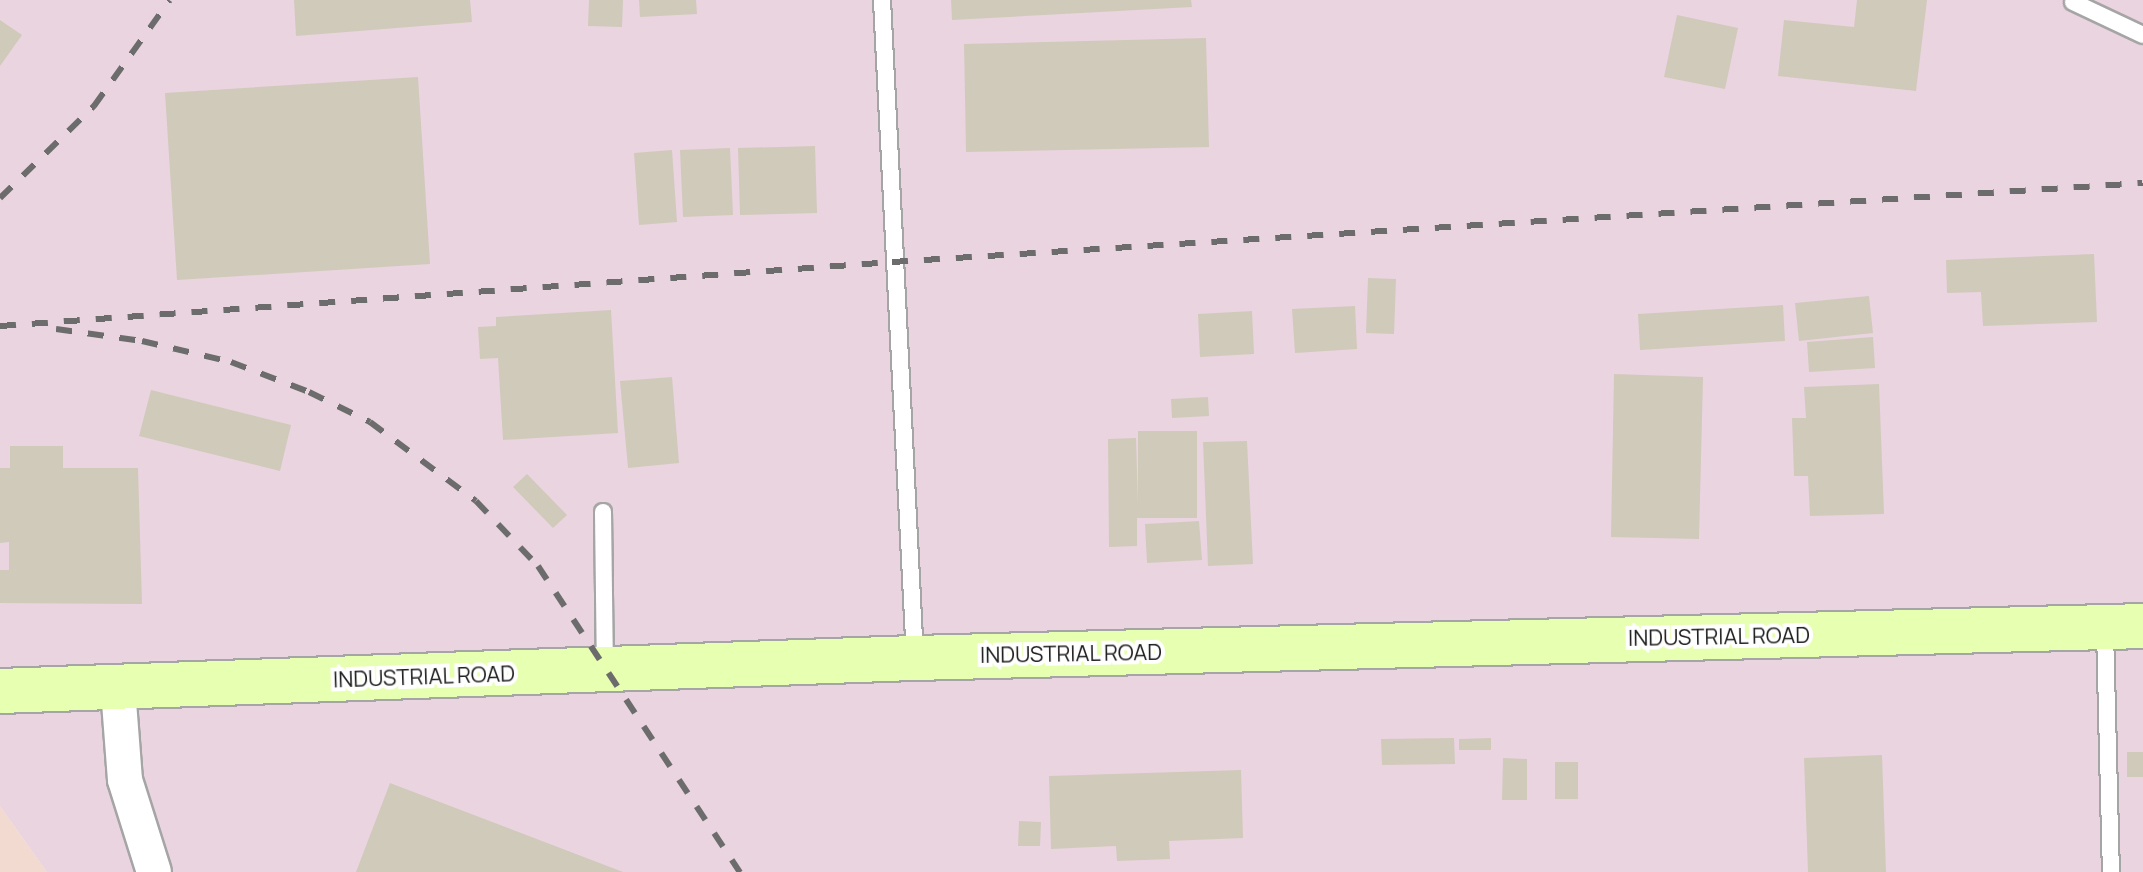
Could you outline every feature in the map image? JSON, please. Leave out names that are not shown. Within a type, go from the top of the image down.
[{"type":"street","name":"INDUSTRIAL ROAD","points":[[0,691],[915,658],[2124,627]]},
{"type":"street","points":[[118,689],[125,780],[154,872]]},
{"type":"lane","points":[[882,0],[915,658]]},
{"type":"lane","points":[[2073,2],[2143,35]]},
{"type":"lane","points":[[603,512],[605,670]]},
{"type":"lane","points":[[2111,872],[2124,627]]},
{"type":"shaded area","points":[[0,0],[2143,0],[2143,872],[47,872],[0,806]]},
{"type":"shaded area","points":[[0,806],[47,872],[0,872]]},
{"type":"building","points":[[294,0],[470,0],[472,22],[296,36]]},
{"type":"building","points":[[589,0],[623,0],[622,27],[588,26]]},
{"type":"building","points":[[639,0],[696,0],[697,14],[640,17]]},
{"type":"building","points":[[951,0],[1191,0],[1192,7],[952,20]]},
{"type":"building","points":[[1857,0],[1927,0],[1916,91],[1778,76],[1784,20],[1854,27]]},
{"type":"building","points":[[1677,15],[1738,28],[1725,89],[1664,77]]},
{"type":"building","points":[[0,20],[22,35],[0,66]]},
{"type":"building","points":[[1206,38],[1209,147],[966,152],[964,44]]},
{"type":"building","points":[[418,77],[430,264],[177,280],[165,93]]},
{"type":"building","points":[[815,146],[817,213],[740,215],[738,148]]},
{"type":"building","points":[[730,148],[733,215],[683,217],[680,150]]},
{"type":"building","points":[[672,150],[677,222],[639,225],[634,153]]},
{"type":"building","points":[[2094,254],[2097,322],[1983,326],[1981,292],[1947,293],[1946,260]]},
{"type":"building","points":[[1368,278],[1396,279],[1394,334],[1366,333]]},
{"type":"building","points":[[1869,296],[1873,333],[1799,341],[1795,303]]},
{"type":"building","points":[[1783,305],[1785,341],[1640,350],[1638,314]]},
{"type":"building","points":[[1355,306],[1357,349],[1295,353],[1292,309]]},
{"type":"building","points":[[611,310],[618,433],[503,440],[498,358],[480,359],[478,327],[496,326],[496,317]]},
{"type":"building","points":[[1252,311],[1254,354],[1200,357],[1198,314]]},
{"type":"building","points":[[1873,337],[1875,368],[1809,372],[1807,342]]},
{"type":"building","points":[[1614,374],[1703,377],[1699,539],[1611,537]]},
{"type":"building","points":[[672,377],[679,463],[628,468],[620,381]]},
{"type":"building","points":[[1879,384],[1884,514],[1810,516],[1808,476],[1794,476],[1792,418],[1806,418],[1804,387]]},
{"type":"building","points":[[151,390],[291,425],[280,471],[139,436]]},
{"type":"building","points":[[1208,397],[1209,416],[1172,418],[1171,399]]},
{"type":"building","points":[[1138,431],[1197,431],[1197,518],[1137,518],[1137,546],[1109,547],[1108,439],[1136,438],[1138,504]]},
{"type":"building","points":[[1247,441],[1253,564],[1208,566],[1203,442]]},
{"type":"building","points":[[10,446],[63,446],[63,468],[138,468],[142,604],[0,603],[0,570],[9,570],[9,542],[0,543],[0,468],[10,468]]},
{"type":"building","points":[[527,474],[567,515],[553,528],[513,487]]},
{"type":"building","points":[[1199,521],[1202,560],[1147,563],[1145,524]]},
{"type":"building","points":[[1454,738],[1455,764],[1382,765],[1381,739]]},
{"type":"building","points":[[1491,738],[1491,750],[1459,750],[1459,739]]},
{"type":"building","points":[[2127,752],[2143,752],[2143,777],[2127,777]]},
{"type":"building","points":[[1882,755],[1886,872],[1808,872],[1804,758]]},
{"type":"building","points":[[1503,758],[1527,759],[1527,800],[1502,800]]},
{"type":"building","points":[[1555,762],[1578,762],[1578,799],[1555,799]]},
{"type":"building","points":[[1241,770],[1243,838],[1169,841],[1170,859],[1117,861],[1116,846],[1051,849],[1049,776]]},
{"type":"building","points":[[390,783],[623,872],[356,872]]},
{"type":"building","points":[[1019,821],[1041,822],[1040,846],[1018,846]]},
{"type":"railway","points":[[0,198],[94,106],[170,0]]},
{"type":"railway","points":[[0,326],[892,262],[2143,183]]},
{"type":"railway","points":[[56,329],[142,341],[231,362],[309,392],[370,422],[476,501],[538,566],[740,872]]}]
